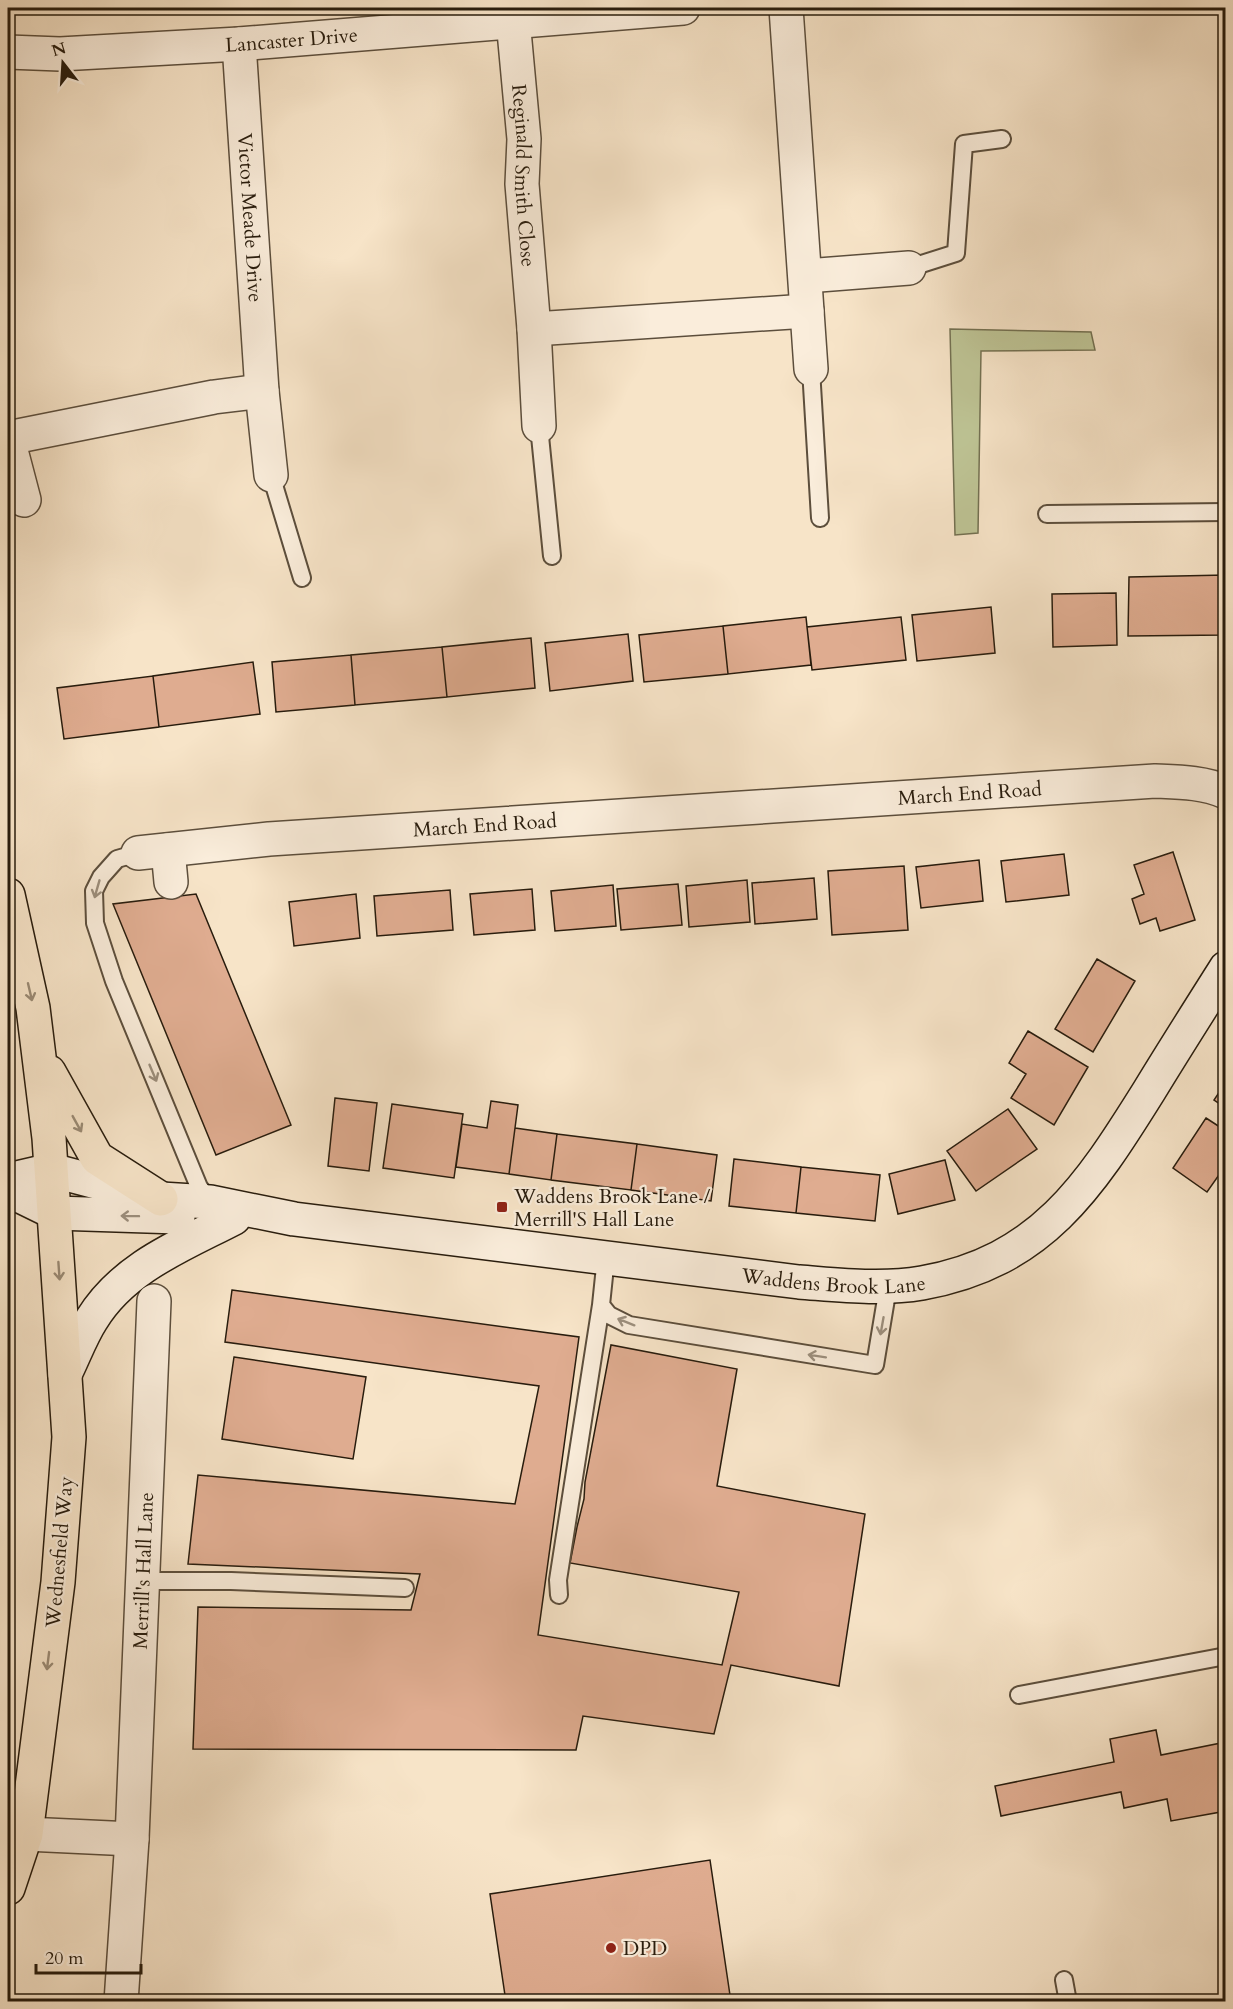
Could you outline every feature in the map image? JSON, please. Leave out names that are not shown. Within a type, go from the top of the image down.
[{"type":"main road","name":"Wednesfield Way","points":[[8,894],[33,1008],[40,1054],[55,1213],[69,1437],[58,1582],[8,1888]]},
{"type":"main road","points":[[40,1054],[97,1158],[161,1199]]},
{"type":"street","name":"Lancaster Drive","points":[[8,52],[60,54],[238,44],[329,22],[513,20],[600,10],[683,8]]},
{"type":"street","points":[[786,8],[811,369]]},
{"type":"street","name":"Reginald Smith Close","points":[[513,20],[524,139],[522,184],[534,329],[538,426]]},
{"type":"street","name":"Victor Meade Drive","points":[[238,44],[262,391],[271,475]]},
{"type":"street","points":[[806,276],[909,268]]},
{"type":"street","points":[[534,329],[807,311]]},
{"type":"street","points":[[24,500],[8,439],[214,397],[262,391]]},
{"type":"street","name":"March End Road","points":[[153,852],[281,839],[1155,781],[1188,783],[1226,792]]},
{"type":"street","points":[[153,852],[171,882]]},
{"type":"street","name":"Waddens Brook Lane","points":[[222,1210],[799,1282],[888,1287],[956,1275],[990,1264],[1024,1244],[1059,1215],[1080,1192],[1116,1144],[1226,968]]},
{"type":"street","points":[[8,1180],[51,1170],[161,1199],[222,1210]]},
{"type":"street","points":[[8,1190],[55,1213],[222,1210]]},
{"type":"street","points":[[65,1374],[92,1319],[112,1292],[134,1272],[222,1210]]},
{"type":"street","name":"Merrill's Hall Lane","points":[[121,2001],[132,1839],[154,1301]]},
{"type":"street","points":[[17,1832],[132,1839]]},
{"type":"lane","points":[[909,268],[957,253],[963,144],[1002,139]]},
{"type":"lane","points":[[811,369],[820,518]]},
{"type":"lane","points":[[538,426],[552,556]]},
{"type":"lane","points":[[271,475],[302,578]]},
{"type":"lane","points":[[1047,514],[1226,512]]},
{"type":"lane","name":"March End Road","points":[[153,852],[117,859],[101,877],[94,891],[95,924],[114,981],[199,1187],[222,1210]]},
{"type":"lane","points":[[559,1595],[558,1580],[601,1305],[606,1257]]},
{"type":"lane","points":[[601,1305],[609,1315],[629,1325],[875,1365],[888,1287]]},
{"type":"lane","points":[[143,1581],[405,1588]]},
{"type":"lane","points":[[1019,1695],[1226,1656]]},
{"type":"lane","points":[[1064,1980],[1068,2001]]},
{"type":"green space","points":[[950,329],[1091,332],[1095,350],[981,351],[978,533],[955,535]]},
{"type":"building","points":[[1226,575],[1226,635],[1128,636],[1129,577]]},
{"type":"building","points":[[1116,593],[1117,645],[1053,647],[1052,594]]},
{"type":"building","points":[[991,607],[995,653],[917,661],[912,615]]},
{"type":"building","points":[[806,617],[811,665],[728,674],[723,626]]},
{"type":"building","points":[[901,617],[906,660],[812,670],[807,627]]},
{"type":"building","points":[[723,626],[728,674],[644,682],[639,635]]},
{"type":"building","points":[[628,634],[633,681],[550,691],[545,643]]},
{"type":"building","points":[[531,638],[535,688],[447,697],[442,647]]},
{"type":"building","points":[[442,647],[447,697],[355,705],[351,655]]},
{"type":"building","points":[[351,655],[355,705],[276,712],[272,662]]},
{"type":"building","points":[[253,662],[260,714],[159,727],[153,676]]},
{"type":"building","points":[[153,676],[159,727],[64,739],[57,688]]},
{"type":"building","points":[[1173,852],[1195,920],[1160,931],[1156,918],[1140,924],[1132,899],[1144,894],[1134,865]]},
{"type":"building","points":[[1064,854],[1069,895],[1006,902],[1001,861]]},
{"type":"building","points":[[979,860],[983,901],[921,908],[916,867]]},
{"type":"building","points":[[904,866],[908,930],[832,935],[828,871]]},
{"type":"building","points":[[814,878],[817,919],[755,924],[752,883]]},
{"type":"building","points":[[747,880],[750,922],[689,927],[686,886]]},
{"type":"building","points":[[678,884],[682,925],[621,930],[617,889]]},
{"type":"building","points":[[613,885],[616,926],[555,931],[551,891]]},
{"type":"building","points":[[532,889],[535,930],[474,935],[470,894]]},
{"type":"building","points":[[450,890],[453,930],[377,936],[374,896]]},
{"type":"building","points":[[196,894],[291,1125],[216,1155],[113,904]]},
{"type":"building","points":[[356,894],[360,938],[294,946],[289,902]]},
{"type":"building","points":[[1097,959],[1135,981],[1093,1052],[1055,1029]]},
{"type":"building","points":[[1028,1031],[1088,1067],[1054,1125],[1011,1098],[1026,1074],[1009,1063]]},
{"type":"building","points":[[1226,1082],[1226,1108],[1214,1100]]},
{"type":"building","points":[[335,1098],[377,1103],[369,1171],[328,1166]]},
{"type":"building","points":[[491,1101],[518,1105],[509,1174],[456,1167],[462,1124],[487,1128]]},
{"type":"building","points":[[392,1104],[463,1114],[454,1178],[383,1168]]},
{"type":"building","points":[[1008,1109],[1037,1149],[976,1191],[947,1151]]},
{"type":"building","points":[[1206,1118],[1226,1131],[1226,1165],[1207,1192],[1173,1168]]},
{"type":"building","points":[[515,1128],[557,1134],[551,1180],[509,1174]]},
{"type":"building","points":[[557,1134],[637,1144],[631,1190],[551,1180]]},
{"type":"building","points":[[637,1144],[717,1155],[711,1201],[631,1190]]},
{"type":"building","points":[[734,1159],[801,1167],[796,1213],[729,1206]]},
{"type":"building","points":[[945,1160],[955,1200],[898,1214],[889,1174]]},
{"type":"building","points":[[801,1167],[880,1175],[875,1221],[796,1213]]},
{"type":"building","points":[[232,1290],[579,1337],[538,1635],[722,1665],[739,1592],[570,1563],[584,1499],[585,1482],[611,1345],[737,1369],[717,1486],[865,1514],[839,1686],[731,1665],[714,1734],[583,1716],[576,1750],[193,1749],[198,1607],[411,1610],[420,1574],[188,1564],[198,1475],[515,1504],[539,1386],[225,1342]]},
{"type":"building","points":[[234,1357],[366,1377],[353,1459],[222,1439]]},
{"type":"building","points":[[1156,1730],[1161,1755],[1226,1742],[1226,1811],[1171,1821],[1167,1799],[1124,1808],[1121,1792],[1001,1816],[995,1786],[1114,1762],[1110,1739]]},
{"type":"building","name":"DPD","points":[[710,1860],[731,2002],[506,2002],[490,1894]]},
{"type":"place","name":"Waddens Brook Lane / Merrill'S Hall Lane","points":[[502,1207]]},
{"type":"place","name":"DPD","points":[[611,1948]]}]
